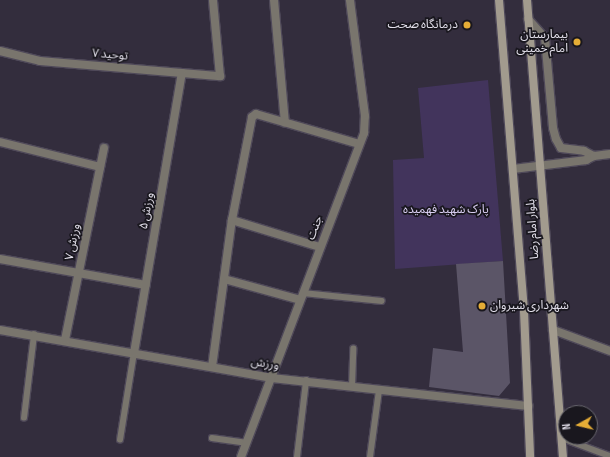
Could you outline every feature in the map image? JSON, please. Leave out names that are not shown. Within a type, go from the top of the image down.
[{"type":"main road","name":"بلوار امام رضا","points":[[499,0],[524,311],[530,457]]},
{"type":"main road","name":"بلوار امام رضا","points":[[527,0],[559,405]]},
{"type":"main road","name":"بلوار امام رضا","points":[[562,445],[563,457]]},
{"type":"street","name":"توحید ۷","points":[[0,51],[40,61],[220,76],[213,0]]},
{"type":"street","points":[[274,0],[285,123]]},
{"type":"street","name":"جنت","points":[[240,457],[364,133],[365,116],[350,0]]},
{"type":"street","points":[[528,19],[545,38],[552,128],[556,139],[561,148],[584,151],[594,156]]},
{"type":"street","name":"ورزش ۵","points":[[134,353],[182,73]]},
{"type":"street","points":[[212,367],[232,220],[252,117],[256,114],[359,144]]},
{"type":"street","points":[[0,142],[100,167]]},
{"type":"street","name":"ورزش ۷","points":[[65,340],[104,148]]},
{"type":"street","points":[[513,169],[586,160],[594,156],[610,154]]},
{"type":"street","points":[[232,220],[320,247]]},
{"type":"street","points":[[0,260],[146,285]]},
{"type":"street","points":[[224,279],[302,297]]},
{"type":"street","name":"ورزش","points":[[0,330],[65,340],[271,378],[528,406]]},
{"type":"street","points":[[553,330],[610,351]]},
{"type":"lane","points":[[302,297],[382,301]]},
{"type":"lane","points":[[24,418],[34,335]]},
{"type":"lane","points":[[352,387],[353,350]]},
{"type":"lane","points":[[120,440],[134,353]]},
{"type":"lane","points":[[297,457],[306,381]]},
{"type":"lane","points":[[370,457],[379,390]]},
{"type":"lane","points":[[212,438],[246,443]]},
{"type":"lane","points":[[581,445],[610,456]]},
{"type":"green space","name":"پارک شهید فهمیده","points":[[488,80],[503,261],[395,269],[393,160],[424,158],[418,88]]},
{"type":"building","name":"شهرداری شیروان","points":[[503,261],[510,383],[499,396],[429,387],[433,348],[463,352],[456,264]]},
{"type":"place","name":"درمانگاه صحت","points":[[467,25]]},
{"type":"place","name":"بیمارستان امام خمینی","points":[[577,42]]},
{"type":"place","name":"شهرداری شیروان","points":[[482,306]]}]
